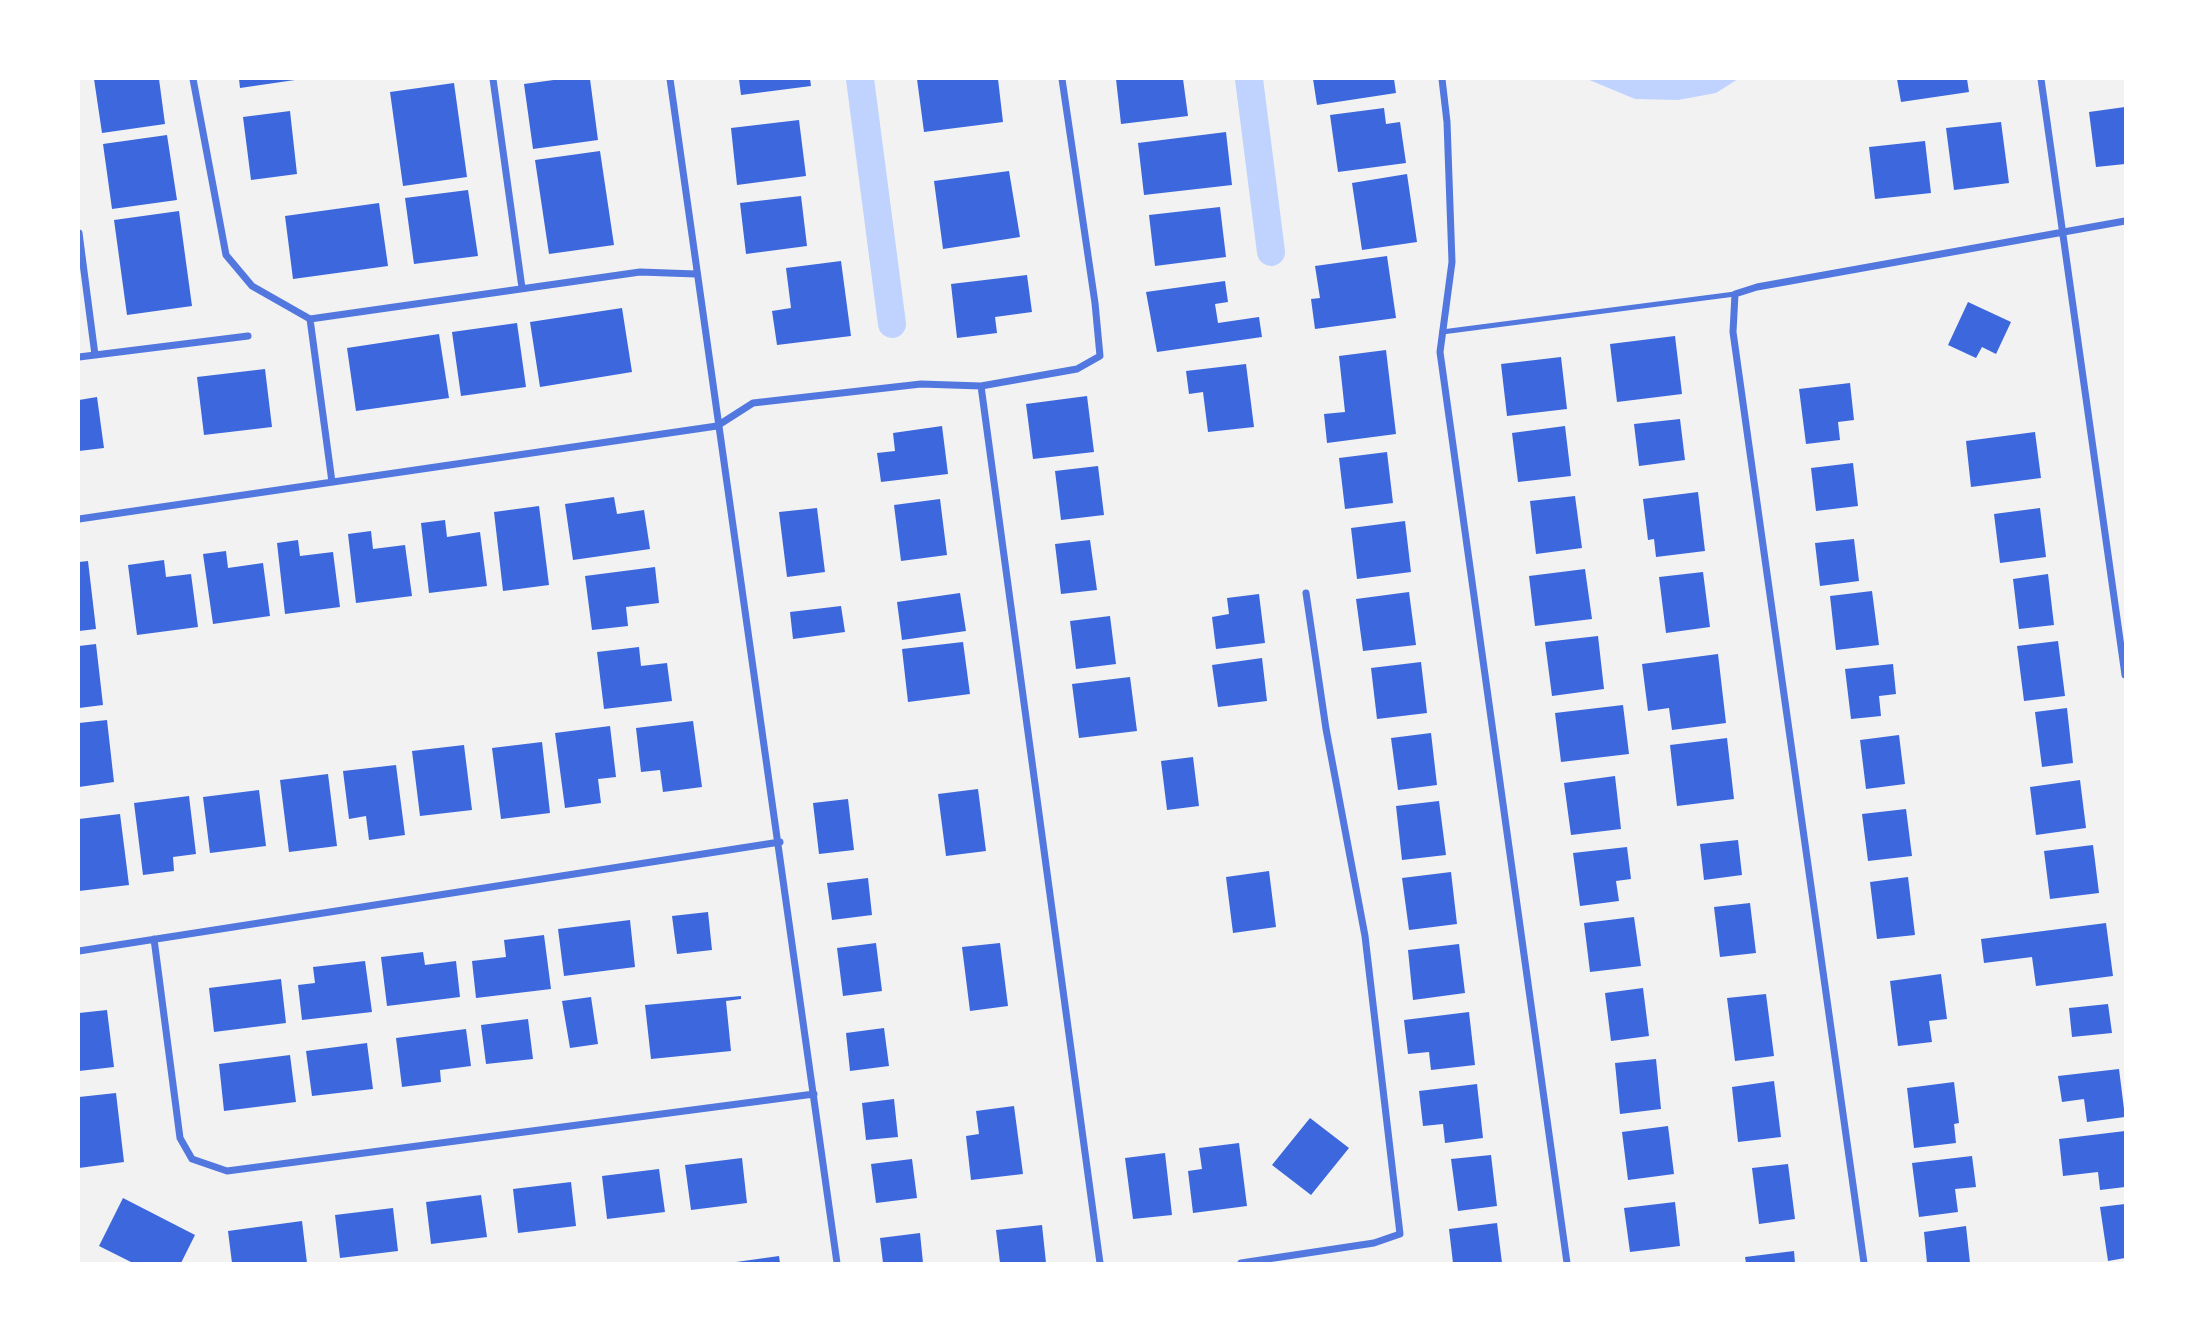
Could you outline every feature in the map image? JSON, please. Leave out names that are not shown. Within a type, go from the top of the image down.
[{"type":"street","points":[[193,79],[226,255],[252,286],[310,319],[640,272],[696,274]]},
{"type":"street","points":[[493,79],[522,288]]},
{"type":"street","points":[[670,79],[717,426],[780,842],[837,1263]]},
{"type":"street","points":[[79,519],[717,426],[753,403],[921,384],[981,386],[1077,369],[1100,356],[1096,303],[1062,79]]},
{"type":"street","points":[[1441,79],[1447,122],[1452,262],[1440,352],[1567,1263]]},
{"type":"street","points":[[2041,79],[2125,675]]},
{"type":"street","points":[[1864,1263],[1733,332],[1735,295],[1757,287],[2125,221]]},
{"type":"street","points":[[79,233],[94,355]]},
{"type":"street","points":[[310,319],[332,482]]},
{"type":"street","points":[[79,357],[248,336]]},
{"type":"street","points":[[981,386],[1101,1263]]},
{"type":"street","points":[[1241,1263],[1374,1243],[1400,1234],[1365,936],[1326,729],[1306,593]]},
{"type":"street","points":[[79,951],[780,842]]},
{"type":"street","points":[[154,939],[180,1138],[192,1159],[227,1171],[814,1094]]},
{"type":"lane","points":[[1442,332],[1735,295]]},
{"type":"water","points":[[1587,79],[1738,79],[1716,93],[1678,100],[1635,99]]},
{"type":"building","points":[[94,79],[159,79],[165,124],[102,133]]},
{"type":"building","points":[[239,79],[295,79],[295,80],[240,88]]},
{"type":"building","points":[[561,79],[590,79],[598,140],[533,149],[524,84]]},
{"type":"building","points":[[739,79],[810,79],[811,86],[741,95]]},
{"type":"building","points":[[917,79],[998,79],[1003,122],[924,132]]},
{"type":"building","points":[[1116,79],[1183,79],[1188,116],[1121,124]]},
{"type":"building","points":[[1313,79],[1394,79],[1396,93],[1317,105]]},
{"type":"building","points":[[1897,79],[1967,79],[1969,92],[1901,102]]},
{"type":"building","points":[[454,83],[467,177],[403,186],[390,92]]},
{"type":"building","points":[[2125,107],[2125,164],[2096,167],[2089,112]]},
{"type":"building","points":[[1384,108],[1386,124],[1400,122],[1406,163],[1338,172],[1330,115]]},
{"type":"building","points":[[290,111],[297,174],[251,180],[243,117]]},
{"type":"building","points":[[799,120],[806,176],[737,185],[731,128]]},
{"type":"building","points":[[2001,122],[2009,183],[1954,190],[1946,128]]},
{"type":"building","points":[[1226,132],[1232,185],[1144,195],[1138,143]]},
{"type":"building","points":[[167,135],[177,200],[112,209],[103,144]]},
{"type":"building","points":[[1925,141],[1931,193],[1875,199],[1869,147]]},
{"type":"building","points":[[600,151],[614,245],[549,254],[535,160]]},
{"type":"building","points":[[1009,171],[1020,237],[943,249],[934,181]]},
{"type":"building","points":[[1407,174],[1417,242],[1362,250],[1352,183]]},
{"type":"building","points":[[468,190],[478,256],[414,264],[405,198]]},
{"type":"building","points":[[801,196],[807,246],[746,254],[740,203]]},
{"type":"building","points":[[379,203],[388,266],[293,279],[285,216]]},
{"type":"building","points":[[1220,207],[1226,257],[1155,266],[1149,215]]},
{"type":"building","points":[[179,211],[192,306],[127,315],[114,220]]},
{"type":"building","points":[[1387,256],[1396,318],[1315,329],[1311,299],[1320,298],[1315,266]]},
{"type":"building","points":[[841,261],[851,336],[777,345],[772,311],[791,308],[786,268]]},
{"type":"building","points":[[1027,275],[1032,312],[995,317],[997,333],[957,338],[951,284]]},
{"type":"building","points":[[1225,281],[1228,302],[1215,304],[1218,323],[1259,317],[1262,337],[1157,352],[1146,292]]},
{"type":"building","points":[[1968,302],[2011,322],[1996,354],[1982,347],[1976,358],[1948,345]]},
{"type":"building","points":[[622,308],[632,372],[540,387],[530,322]]},
{"type":"building","points":[[517,323],[526,387],[461,396],[452,332]]},
{"type":"building","points":[[439,334],[449,398],[356,411],[347,348]]},
{"type":"building","points":[[1675,336],[1682,394],[1617,402],[1610,344]]},
{"type":"building","points":[[1386,350],[1396,434],[1327,443],[1324,414],[1345,412],[1339,356]]},
{"type":"building","points":[[1561,357],[1567,409],[1507,416],[1501,364]]},
{"type":"building","points":[[1246,364],[1254,427],[1208,432],[1203,392],[1189,394],[1186,371]]},
{"type":"building","points":[[265,369],[272,427],[204,435],[197,377]]},
{"type":"building","points":[[1850,383],[1854,420],[1838,422],[1840,440],[1806,444],[1799,389]]},
{"type":"building","points":[[1087,396],[1094,452],[1033,459],[1026,404]]},
{"type":"building","points":[[97,397],[104,448],[79,451],[79,400]]},
{"type":"building","points":[[1680,419],[1685,460],[1639,466],[1634,424]]},
{"type":"building","points":[[942,426],[948,474],[881,482],[877,453],[895,451],[893,433]]},
{"type":"building","points":[[1565,426],[1571,476],[1518,482],[1512,433]]},
{"type":"building","points":[[2035,432],[2041,478],[1971,487],[1966,441]]},
{"type":"building","points":[[1387,452],[1393,503],[1345,509],[1339,458]]},
{"type":"building","points":[[1853,463],[1858,506],[1816,511],[1811,468]]},
{"type":"building","points":[[1098,466],[1104,515],[1061,520],[1055,471]]},
{"type":"building","points":[[1698,492],[1705,551],[1656,557],[1654,539],[1648,540],[1643,499]]},
{"type":"building","points":[[1575,496],[1582,548],[1536,554],[1530,501]]},
{"type":"building","points":[[614,497],[617,514],[644,510],[650,549],[573,560],[565,504]]},
{"type":"building","points":[[940,499],[947,555],[901,561],[894,505]]},
{"type":"building","points":[[539,506],[549,585],[503,591],[494,512]]},
{"type":"building","points":[[817,508],[825,572],[787,577],[779,512]]},
{"type":"building","points":[[2040,508],[2046,557],[2000,563],[1994,514]]},
{"type":"building","points":[[445,520],[447,537],[480,532],[487,586],[429,593],[421,523]]},
{"type":"building","points":[[1405,521],[1411,572],[1357,579],[1351,528]]},
{"type":"building","points":[[371,531],[373,549],[405,545],[412,596],[356,603],[348,534]]},
{"type":"building","points":[[1854,539],[1859,581],[1820,586],[1815,543]]},
{"type":"building","points":[[298,540],[300,556],[333,552],[340,607],[285,614],[277,543]]},
{"type":"building","points":[[1090,540],[1097,590],[1061,594],[1055,544]]},
{"type":"building","points":[[226,551],[228,568],[263,563],[270,616],[213,624],[203,554]]},
{"type":"building","points":[[164,560],[166,577],[191,574],[198,627],[137,635],[128,565]]},
{"type":"building","points":[[88,561],[96,629],[79,631],[79,562]]},
{"type":"building","points":[[655,567],[659,603],[626,607],[628,626],[592,630],[585,576]]},
{"type":"building","points":[[1585,569],[1592,619],[1535,626],[1529,576]]},
{"type":"building","points":[[1703,572],[1710,627],[1666,633],[1659,577]]},
{"type":"building","points":[[2048,574],[2054,625],[2019,629],[2013,579]]},
{"type":"building","points":[[1872,591],[1879,645],[1836,650],[1830,596]]},
{"type":"building","points":[[1409,592],[1416,645],[1363,651],[1356,599]]},
{"type":"building","points":[[960,593],[966,631],[902,640],[897,602]]},
{"type":"building","points":[[1259,594],[1265,643],[1216,649],[1212,617],[1229,614],[1227,598]]},
{"type":"building","points":[[841,606],[845,632],[793,639],[790,612]]},
{"type":"building","points":[[1110,616],[1116,664],[1076,669],[1070,621]]},
{"type":"building","points":[[1598,636],[1604,689],[1552,696],[1545,642]]},
{"type":"building","points":[[2058,641],[2065,696],[2024,701],[2017,646]]},
{"type":"building","points":[[963,642],[970,694],[908,702],[902,649]]},
{"type":"building","points":[[96,644],[103,705],[79,708],[79,646]]},
{"type":"building","points":[[639,647],[641,666],[667,663],[672,701],[604,709],[597,652]]},
{"type":"building","points":[[1718,654],[1726,723],[1672,730],[1669,708],[1648,711],[1642,664]]},
{"type":"building","points":[[1262,658],[1267,701],[1218,707],[1212,665]]},
{"type":"building","points":[[1421,662],[1427,713],[1377,719],[1371,668]]},
{"type":"building","points":[[1893,664],[1896,694],[1879,696],[1881,716],[1851,719],[1845,669]]},
{"type":"building","points":[[1130,677],[1137,731],[1079,738],[1072,684]]},
{"type":"building","points":[[1623,705],[1629,754],[1561,762],[1555,713]]},
{"type":"building","points":[[2067,708],[2073,763],[2042,767],[2035,712]]},
{"type":"building","points":[[107,720],[114,782],[79,787],[79,723]]},
{"type":"building","points":[[693,721],[702,787],[663,792],[660,770],[641,772],[636,728]]},
{"type":"building","points":[[610,726],[616,777],[598,779],[601,803],[565,808],[555,733]]},
{"type":"building","points":[[1431,733],[1437,785],[1398,790],[1391,738]]},
{"type":"building","points":[[1899,735],[1905,784],[1866,789],[1860,740]]},
{"type":"building","points":[[1727,738],[1734,799],[1677,806],[1670,745]]},
{"type":"building","points":[[542,742],[550,813],[501,819],[492,748]]},
{"type":"building","points":[[464,745],[472,810],[420,816],[412,751]]},
{"type":"building","points":[[1193,757],[1199,806],[1167,810],[1161,761]]},
{"type":"building","points":[[396,765],[405,835],[369,840],[366,816],[349,819],[343,771]]},
{"type":"building","points":[[328,774],[337,846],[289,852],[280,780]]},
{"type":"building","points":[[1615,776],[1621,829],[1571,835],[1564,783]]},
{"type":"building","points":[[2080,780],[2086,828],[2036,835],[2030,787]]},
{"type":"building","points":[[978,789],[986,851],[946,856],[938,794]]},
{"type":"building","points":[[259,790],[266,846],[210,853],[203,797]]},
{"type":"building","points":[[189,796],[196,854],[173,857],[174,871],[143,875],[134,803]]},
{"type":"building","points":[[848,799],[854,850],[819,854],[813,803]]},
{"type":"building","points":[[1439,801],[1446,855],[1402,860],[1396,806]]},
{"type":"building","points":[[1906,809],[1912,856],[1868,861],[1862,814]]},
{"type":"building","points":[[120,814],[129,885],[79,891],[79,819]]},
{"type":"building","points":[[1738,840],[1742,875],[1704,880],[1700,844]]},
{"type":"building","points":[[2093,845],[2099,893],[2050,899],[2044,851]]},
{"type":"building","points":[[1627,847],[1631,879],[1616,881],[1619,901],[1580,906],[1573,853]]},
{"type":"building","points":[[1269,871],[1276,927],[1233,933],[1226,877]]},
{"type":"building","points":[[1451,872],[1457,924],[1409,930],[1402,878]]},
{"type":"building","points":[[1908,877],[1915,935],[1877,939],[1870,882]]},
{"type":"building","points":[[868,878],[872,915],[832,920],[827,883]]},
{"type":"building","points":[[1750,903],[1756,953],[1720,957],[1714,907]]},
{"type":"building","points":[[708,912],[712,950],[677,954],[672,916]]},
{"type":"building","points":[[1634,917],[1641,966],[1590,972],[1584,923]]},
{"type":"building","points":[[630,920],[635,967],[564,976],[558,929]]},
{"type":"building","points":[[2106,923],[2113,976],[2036,986],[2032,957],[1984,963],[1981,939]]},
{"type":"building","points":[[544,935],[551,989],[476,998],[472,961],[506,957],[504,940]]},
{"type":"building","points":[[876,943],[882,991],[843,996],[837,948]]},
{"type":"building","points":[[1000,943],[1008,1006],[970,1011],[962,947]]},
{"type":"building","points":[[1459,944],[1465,993],[1413,1000],[1408,950]]},
{"type":"building","points":[[423,952],[425,965],[456,961],[460,997],[387,1006],[381,957]]},
{"type":"building","points":[[365,961],[372,1012],[302,1020],[298,985],[315,983],[313,967]]},
{"type":"building","points":[[1941,974],[1947,1019],[1929,1021],[1932,1042],[1898,1046],[1890,981]]},
{"type":"building","points":[[281,979],[286,1023],[214,1032],[209,988]]},
{"type":"building","points":[[1643,988],[1649,1036],[1611,1041],[1605,993]]},
{"type":"building","points":[[1766,994],[1774,1056],[1735,1061],[1727,998]]},
{"type":"building","points":[[741,996],[741,999],[726,1001],[731,1051],[651,1059],[645,1005]]},
{"type":"building","points":[[591,997],[598,1044],[570,1048],[562,1001]]},
{"type":"building","points":[[2108,1004],[2112,1033],[2072,1037],[2069,1008]]},
{"type":"building","points":[[107,1010],[114,1067],[79,1071],[79,1013]]},
{"type":"building","points":[[1469,1012],[1475,1065],[1431,1070],[1429,1052],[1408,1054],[1404,1020]]},
{"type":"building","points":[[528,1019],[533,1059],[486,1064],[481,1025]]},
{"type":"building","points":[[884,1028],[889,1066],[850,1071],[846,1033]]},
{"type":"building","points":[[466,1029],[471,1066],[440,1070],[441,1082],[402,1087],[396,1038]]},
{"type":"building","points":[[367,1043],[373,1089],[312,1096],[306,1051]]},
{"type":"building","points":[[290,1055],[296,1102],[224,1111],[219,1064]]},
{"type":"building","points":[[1656,1059],[1661,1109],[1620,1114],[1615,1063]]},
{"type":"building","points":[[2119,1069],[2125,1117],[2087,1122],[2084,1099],[2062,1102],[2058,1076]]},
{"type":"building","points":[[1774,1081],[1781,1137],[1738,1142],[1732,1087]]},
{"type":"building","points":[[1954,1082],[1959,1123],[1954,1124],[1956,1143],[1914,1148],[1907,1088]]},
{"type":"building","points":[[1477,1084],[1483,1138],[1445,1143],[1443,1124],[1423,1126],[1419,1091]]},
{"type":"building","points":[[116,1093],[124,1162],[79,1168],[79,1097]]},
{"type":"building","points":[[894,1099],[898,1137],[866,1140],[862,1103]]},
{"type":"building","points":[[1014,1106],[1023,1174],[971,1180],[966,1136],[979,1134],[976,1111]]},
{"type":"building","points":[[1310,1118],[1349,1148],[1311,1195],[1272,1165]]},
{"type":"building","points":[[1668,1126],[1674,1174],[1628,1180],[1622,1132]]},
{"type":"building","points":[[2125,1131],[2125,1187],[2100,1190],[2098,1172],[2063,1176],[2059,1139]]},
{"type":"building","points":[[1239,1143],[1247,1206],[1193,1213],[1188,1171],[1202,1169],[1199,1148]]},
{"type":"building","points":[[1165,1153],[1172,1215],[1133,1219],[1125,1158]]},
{"type":"building","points":[[1491,1155],[1497,1206],[1458,1211],[1451,1159]]},
{"type":"building","points":[[1972,1156],[1976,1187],[1955,1189],[1958,1212],[1919,1217],[1912,1163]]},
{"type":"building","points":[[742,1158],[747,1203],[691,1210],[685,1165]]},
{"type":"building","points":[[912,1159],[917,1198],[876,1203],[871,1164]]},
{"type":"building","points":[[1788,1164],[1795,1219],[1759,1224],[1752,1168]]},
{"type":"building","points":[[659,1169],[665,1212],[607,1219],[602,1176]]},
{"type":"building","points":[[571,1182],[576,1226],[518,1233],[513,1189]]},
{"type":"building","points":[[481,1195],[487,1237],[431,1244],[426,1202]]},
{"type":"building","points":[[123,1198],[195,1235],[181,1263],[133,1263],[99,1246]]},
{"type":"building","points":[[1675,1202],[1680,1246],[1630,1252],[1624,1208]]},
{"type":"building","points":[[2125,1204],[2125,1258],[2108,1261],[2100,1207]]},
{"type":"building","points":[[393,1208],[398,1251],[340,1258],[335,1215]]},
{"type":"building","points":[[302,1221],[307,1263],[232,1263],[228,1231]]},
{"type":"building","points":[[1497,1223],[1502,1263],[1453,1263],[1449,1229]]},
{"type":"building","points":[[1042,1225],[1046,1263],[1000,1263],[996,1230]]},
{"type":"building","points":[[1966,1226],[1970,1263],[1927,1263],[1924,1232]]},
{"type":"building","points":[[920,1233],[923,1263],[883,1263],[880,1238]]},
{"type":"building","points":[[1794,1251],[1795,1263],[1746,1263],[1745,1257]]},
{"type":"building","points":[[779,1256],[780,1263],[736,1263],[736,1262]]},
{"type":"waterway","points":[[860,79],[892,324]]},
{"type":"waterway","points":[[1249,79],[1271,252]]}]
